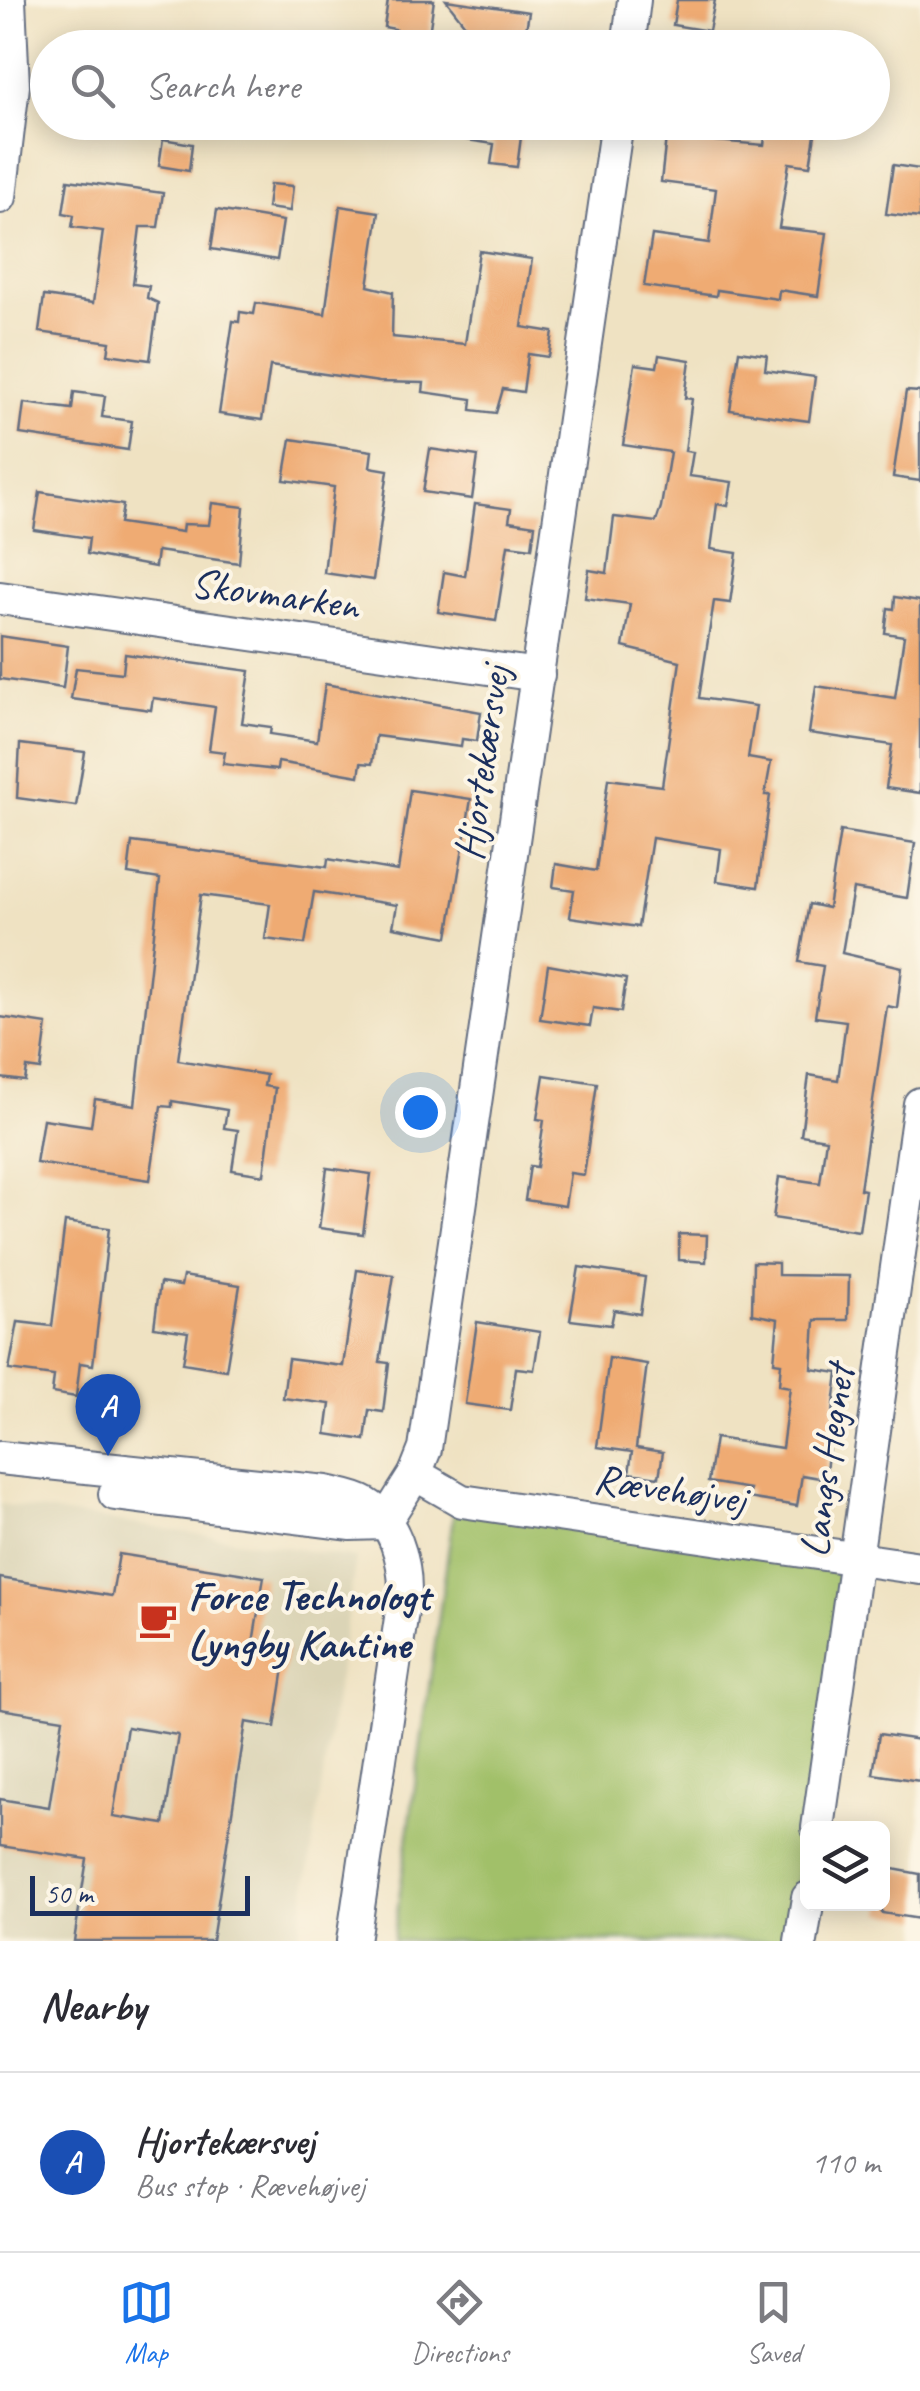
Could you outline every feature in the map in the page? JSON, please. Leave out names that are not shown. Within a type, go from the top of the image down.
[{"type":"street","points":[[0,198],[13,86],[9,0]]},
{"type":"street","points":[[630,30],[634,0]]},
{"type":"street","name":"Hjortekærsvej","points":[[387,1528],[425,1448],[614,140]]},
{"type":"street","name":"Skovmarken","points":[[0,598],[538,676]]},
{"type":"street","name":"Langs Hegnet","points":[[819,1821],[920,1104]]},
{"type":"street","points":[[0,1458],[326,1492],[367,1504],[387,1528],[401,1550],[405,1591],[354,1941]]},
{"type":"street","name":"Rævehøjvej","points":[[415,1474],[462,1502],[920,1568]]},
{"type":"street","points":[[0,1480],[387,1528]]},
{"type":"street","points":[[801,1941],[806,1911]]},
{"type":"shaded area","points":[[0,1504],[356,1558],[298,1941],[0,1941]]},
{"type":"green space","points":[[457,1489],[843,1572],[807,1821],[800,1821],[800,1866],[789,1941],[393,1941]]},
{"type":"building","points":[[388,0],[434,0],[430,30],[384,27]]},
{"type":"building","points":[[446,0],[529,12],[526,30],[469,30]]},
{"type":"building","points":[[677,0],[715,0],[709,30],[673,25]]},
{"type":"building","points":[[163,140],[192,144],[189,171],[159,166]]},
{"type":"building","points":[[467,140],[521,140],[517,167],[491,164],[494,144]]},
{"type":"building","points":[[666,140],[764,145],[765,140],[814,140],[810,166],[789,163],[779,228],[827,233],[818,296],[779,290],[778,299],[717,290],[716,296],[644,286],[652,235],[709,243],[716,189],[661,182]]},
{"type":"building","points":[[893,165],[920,169],[920,218],[886,214]]},
{"type":"building","points":[[68,180],[163,193],[158,227],[140,227],[133,284],[149,286],[147,298],[158,303],[150,360],[108,354],[110,342],[39,332],[44,296],[93,303],[103,231],[72,227],[74,215],[63,213]]},
{"type":"building","points":[[270,184],[293,186],[290,211],[267,208]]},
{"type":"building","points":[[340,206],[379,212],[368,286],[393,292],[392,337],[465,344],[479,251],[532,259],[522,327],[553,332],[549,357],[528,354],[523,392],[503,389],[496,413],[471,410],[472,399],[423,392],[424,383],[379,382],[270,366],[262,420],[219,414],[233,321],[239,322],[240,312],[254,314],[256,303],[325,314]]},
{"type":"building","points":[[217,210],[283,221],[277,260],[211,249]]},
{"type":"building","points":[[739,351],[767,355],[765,370],[815,377],[809,421],[730,410]]},
{"type":"building","points":[[659,355],[690,360],[685,398],[692,399],[685,451],[693,452],[689,476],[732,482],[728,506],[717,504],[711,549],[737,553],[730,603],[714,601],[699,698],[756,706],[748,758],[771,762],[765,795],[770,795],[758,887],[717,881],[721,849],[652,838],[638,927],[570,917],[574,890],[553,887],[556,864],[596,871],[608,779],[662,786],[680,661],[623,647],[630,604],[585,598],[589,570],[607,573],[614,517],[656,522],[661,507],[670,452],[623,445],[635,364],[657,367]]},
{"type":"building","points":[[906,391],[920,392],[920,481],[893,477]]},
{"type":"building","points":[[74,392],[105,396],[102,417],[132,421],[128,450],[20,434],[24,403],[72,409]]},
{"type":"building","points":[[291,439],[372,451],[370,467],[388,470],[373,580],[324,573],[334,487],[284,480]]},
{"type":"building","points":[[430,449],[478,456],[472,499],[423,492]]},
{"type":"building","points":[[40,492],[123,505],[120,523],[182,532],[183,524],[209,525],[212,503],[244,507],[239,563],[157,551],[155,567],[87,554],[89,538],[34,530]]},
{"type":"building","points":[[475,504],[511,509],[509,521],[535,525],[532,548],[508,545],[496,621],[438,612],[444,572],[465,576]]},
{"type":"building","points":[[895,597],[920,601],[920,793],[886,788],[892,745],[809,733],[816,686],[895,698],[904,636],[885,633],[888,608],[894,609]]},
{"type":"building","points":[[0,636],[68,646],[63,688],[0,679]]},
{"type":"building","points":[[125,654],[250,671],[242,723],[271,727],[270,734],[317,741],[325,684],[481,712],[477,741],[462,739],[461,747],[376,736],[372,764],[361,763],[359,776],[278,762],[277,770],[223,764],[225,752],[209,750],[215,707],[153,698],[151,710],[71,699],[76,668],[123,673]]},
{"type":"building","points":[[20,744],[85,752],[76,806],[17,798]]},
{"type":"building","points":[[410,790],[471,799],[448,937],[393,927],[397,905],[314,892],[305,944],[265,939],[270,904],[201,895],[178,1060],[266,1075],[264,1086],[275,1088],[264,1175],[232,1170],[238,1130],[224,1128],[227,1110],[172,1101],[172,1107],[161,1106],[150,1180],[36,1163],[43,1119],[91,1126],[95,1099],[135,1105],[160,879],[128,874],[132,842],[327,867],[328,859],[398,871]]},
{"type":"building","points":[[840,831],[915,843],[907,898],[853,889],[842,953],[902,967],[897,1008],[887,1006],[860,1189],[865,1190],[859,1231],[773,1218],[779,1177],[820,1183],[826,1139],[801,1135],[809,1075],[838,1080],[846,1021],[815,1017],[823,966],[799,962],[809,904],[828,908]]},
{"type":"building","points":[[548,965],[626,979],[621,1012],[593,1008],[590,1026],[540,1019]]},
{"type":"building","points":[[0,1017],[47,1024],[41,1070],[27,1068],[25,1081],[0,1078]]},
{"type":"building","points":[[544,1075],[597,1083],[584,1175],[570,1173],[565,1206],[525,1200],[530,1166],[537,1167],[544,1120],[537,1119]]},
{"type":"building","points":[[327,1168],[371,1174],[363,1234],[319,1228]]},
{"type":"building","points":[[65,1222],[109,1228],[93,1365],[80,1363],[76,1397],[52,1393],[54,1376],[9,1370],[18,1322],[52,1326]]},
{"type":"building","points":[[679,1234],[707,1235],[706,1262],[679,1260]]},
{"type":"building","points":[[753,1262],[778,1263],[778,1275],[849,1276],[848,1320],[815,1320],[812,1369],[838,1373],[825,1479],[802,1475],[797,1506],[748,1498],[750,1489],[708,1482],[715,1438],[782,1448],[790,1387],[779,1385],[781,1363],[774,1362],[778,1319],[752,1314]]},
{"type":"building","points":[[579,1267],[645,1277],[640,1314],[614,1310],[611,1325],[570,1320]]},
{"type":"building","points":[[357,1270],[394,1275],[380,1362],[389,1363],[383,1412],[369,1410],[365,1440],[326,1434],[330,1404],[283,1398],[288,1359],[343,1366]]},
{"type":"building","points":[[183,1276],[240,1285],[226,1370],[183,1363],[188,1332],[154,1327],[160,1283],[181,1286]]},
{"type":"building","points":[[477,1322],[540,1332],[534,1370],[516,1368],[510,1410],[465,1404]]},
{"type":"building","points":[[609,1358],[647,1364],[636,1448],[663,1452],[659,1477],[629,1473],[632,1452],[597,1447]]},
{"type":"building","points":[[119,1554],[264,1577],[253,1643],[287,1648],[275,1727],[246,1722],[212,1941],[74,1941],[87,1859],[0,1846],[0,1799],[49,1807],[63,1719],[0,1709],[0,1578],[112,1596]],"holes":[[[127,1727],[178,1735],[164,1824],[113,1816]]]},
{"type":"building","points":[[879,1734],[920,1740],[920,1781],[873,1774]]},
{"type":"building","points":[[890,1868],[920,1874],[920,1919],[882,1913],[890,1911]]},
{"type":"place","name":"Hjortekærsvej","points":[[108,1456]]},
{"type":"place","name":"Force Technologt Lyngby Kantine","points":[[158,1620]]}]
